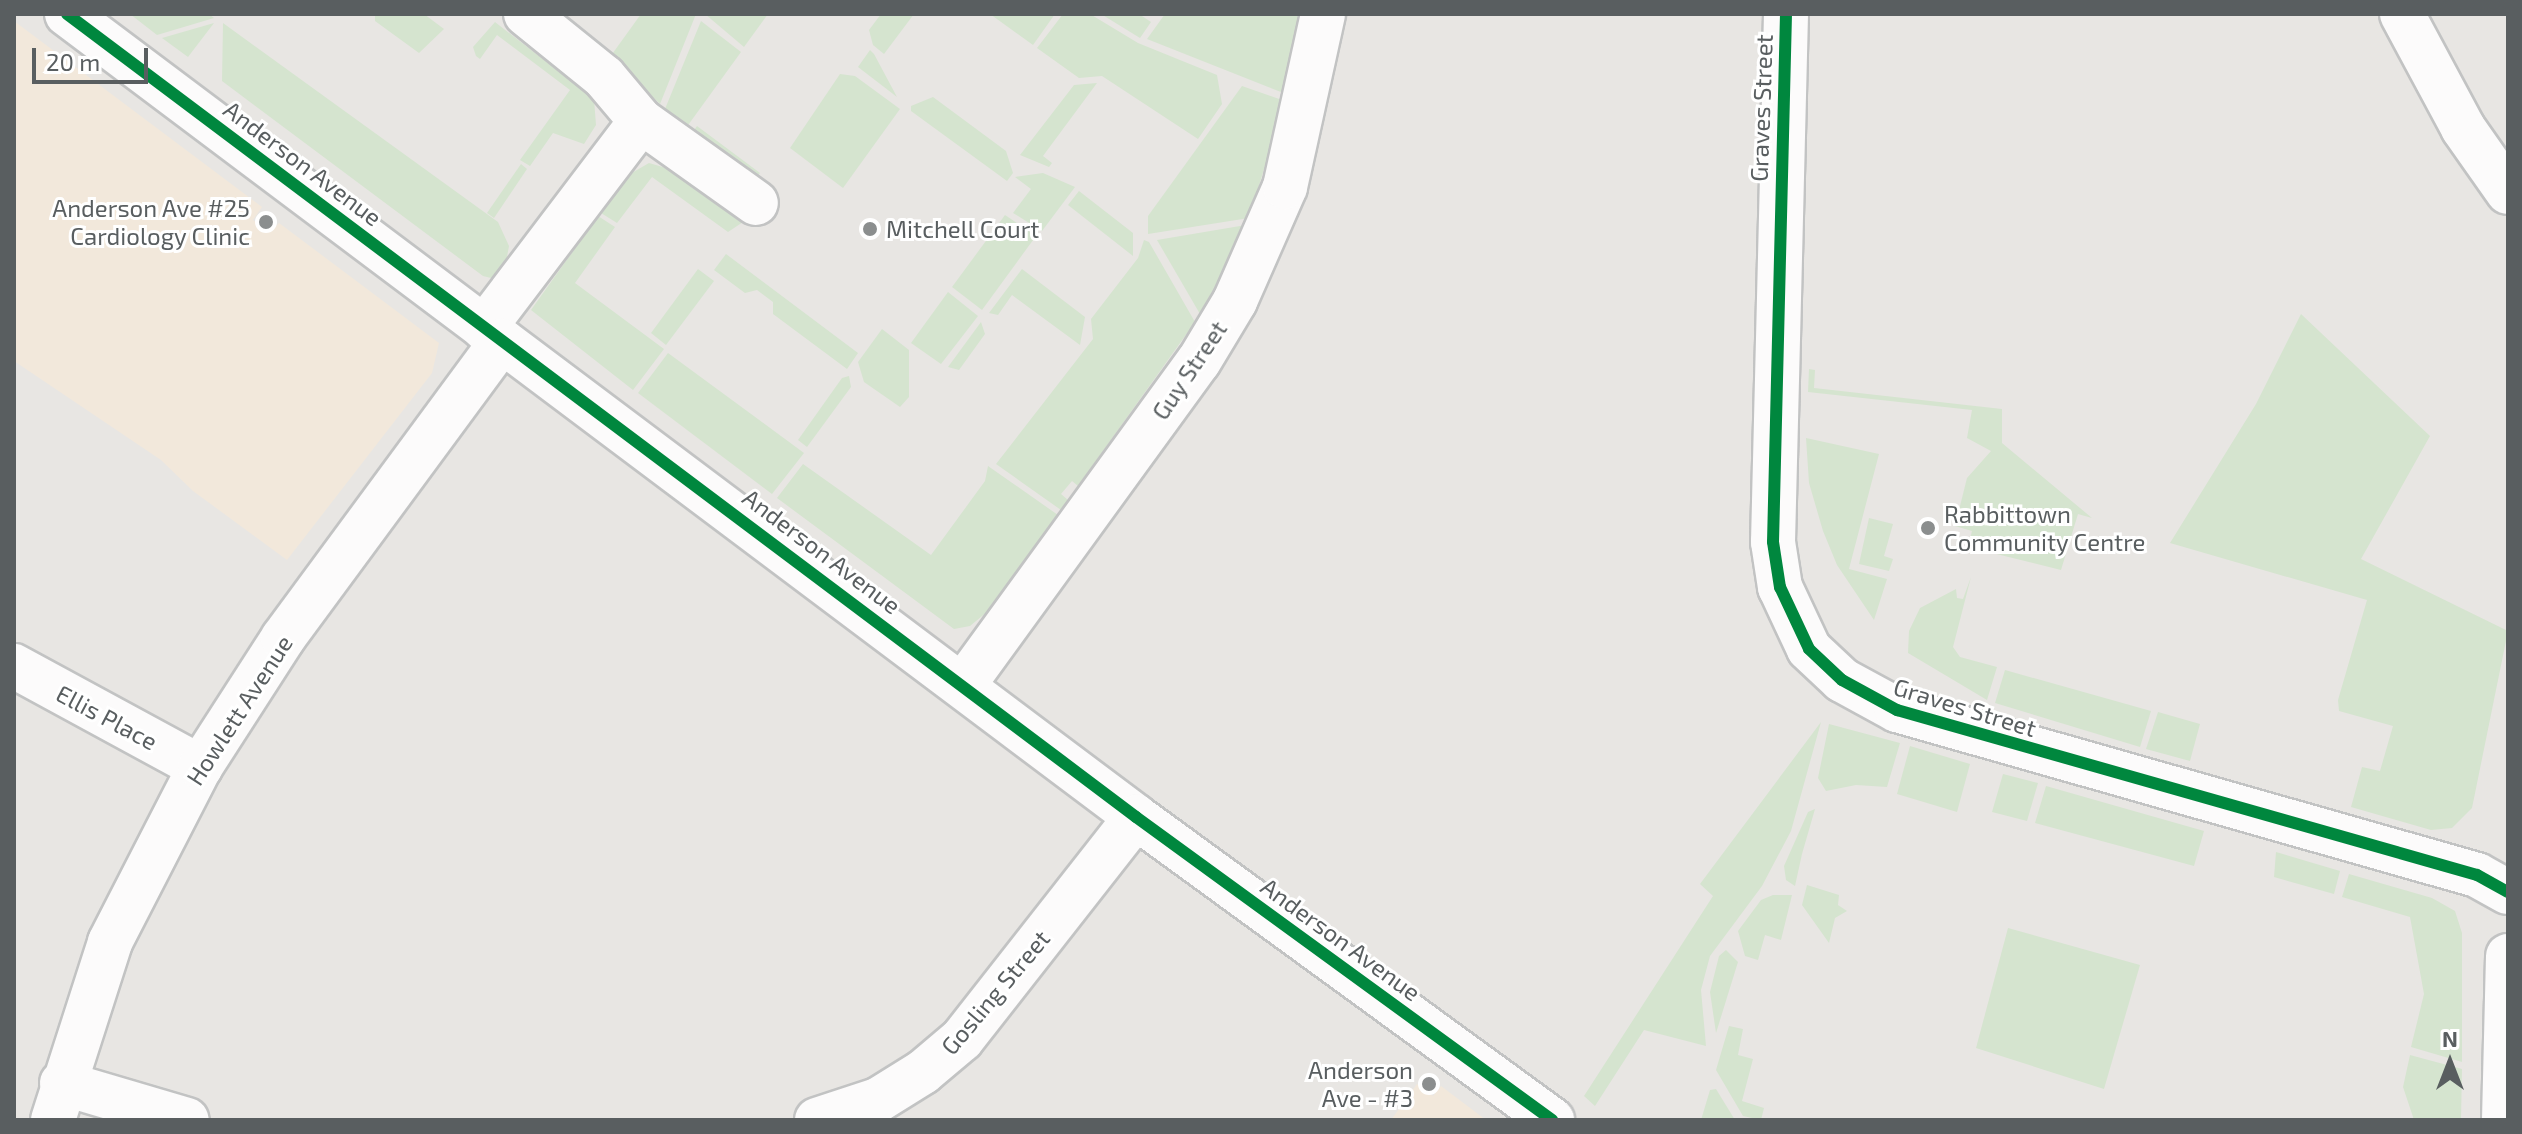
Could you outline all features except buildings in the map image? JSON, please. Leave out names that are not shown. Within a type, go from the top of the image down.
[{"type":"street","name":"Anderson Avenue","points":[[67,14],[964,684],[1136,817],[1552,1120]]},
{"type":"street","points":[[526,14],[604,77],[641,121],[756,203]]},
{"type":"street","name":"Guy Street","points":[[964,684],[1199,361],[1235,301],[1285,187],[1323,14]]},
{"type":"street","name":"Graves Street","points":[[1786,14],[1773,542],[1783,598],[1809,649],[1842,680],[1897,710],[2477,875],[2508,892]]},
{"type":"street","points":[[2402,14],[2463,128],[2508,192]]},
{"type":"street","points":[[493,334],[641,121]]},
{"type":"street","name":"Howlett Avenue","points":[[58,1102],[110,942],[200,767],[283,638],[493,334]]},
{"type":"street","name":"Ellis Place","points":[[14,666],[200,767]]},
{"type":"street","name":"Gosling Street","points":[[817,1120],[878,1100],[923,1072],[962,1039],[1136,817]]},
{"type":"street","points":[[2504,1120],[2508,956]]},
{"type":"street","points":[[58,1102],[187,1120]]},
{"type":"shaded area","points":[[14,21],[262,207],[253,220],[270,232],[279,223],[439,343],[432,373],[287,560],[193,491],[161,460],[14,361]]},
{"type":"shaded area","points":[[1417,1084],[1433,1096],[1441,1086],[1486,1120],[1391,1120]]},
{"type":"green space","points":[[130,14],[209,14],[214,18],[157,35]]},
{"type":"green space","points":[[375,14],[424,14],[444,29],[419,53],[375,21]]},
{"type":"green space","points":[[641,14],[696,14],[660,104],[610,57]]},
{"type":"green space","points":[[705,14],[768,14],[744,47]]},
{"type":"green space","points":[[881,14],[914,14],[884,54],[873,45],[869,30]]},
{"type":"green space","points":[[990,14],[1055,14],[1033,45]]},
{"type":"green space","points":[[1063,14],[1090,14],[1138,43],[1217,75],[1222,104],[1198,139],[1102,76],[1079,78],[1037,48]]},
{"type":"green space","points":[[1101,14],[1139,14],[1151,22],[1140,38]]},
{"type":"green space","points":[[1165,14],[1299,14],[1286,94],[1147,39]]},
{"type":"green space","points":[[701,21],[741,52],[686,128],[665,109]]},
{"type":"green space","points":[[495,22],[594,99],[596,125],[584,144],[553,133],[530,166],[520,160],[570,90],[497,35],[480,59],[476,56],[473,47]]},
{"type":"green space","points":[[214,23],[188,57],[162,38]]},
{"type":"green space","points":[[223,23],[498,222],[509,246],[505,267],[491,278],[483,276],[222,81]]},
{"type":"green space","points":[[870,50],[874,54],[897,97],[858,67]]},
{"type":"green space","points":[[840,74],[855,76],[900,109],[843,188],[790,148]]},
{"type":"green space","points":[[1097,83],[1043,156],[1052,163],[1049,167],[1020,155],[1074,85]]},
{"type":"green space","points":[[1242,86],[1285,101],[1249,218],[1148,234],[1148,216]]},
{"type":"green space","points":[[933,97],[1006,151],[1013,173],[1007,181],[911,111],[911,106]]},
{"type":"green space","points":[[697,126],[760,173],[754,180],[692,133]]},
{"type":"green space","points":[[649,163],[666,168],[743,222],[728,232],[652,177],[617,223],[601,213],[630,174]]},
{"type":"green space","points":[[521,164],[527,169],[494,218],[487,213]]},
{"type":"green space","points":[[1043,173],[1075,187],[1042,231],[1013,213],[1031,189],[1015,177]]},
{"type":"green space","points":[[1079,191],[1133,233],[1133,256],[1068,205]]},
{"type":"green space","points":[[1005,215],[1036,236],[982,310],[952,287]]},
{"type":"green space","points":[[598,216],[615,227],[575,283],[664,349],[633,390],[531,310]]},
{"type":"green space","points":[[1246,225],[1231,257],[1200,314],[1157,240]]},
{"type":"green space","points":[[1144,240],[1149,242],[1195,322],[1078,486],[1072,481],[1061,494],[1068,500],[1061,510],[996,464],[1093,339],[1091,319],[1138,258]]},
{"type":"green space","points":[[726,254],[858,353],[847,369],[773,314],[773,302],[757,290],[745,293],[714,270]]},
{"type":"green space","points":[[698,269],[714,281],[666,345],[651,333]]},
{"type":"green space","points":[[1022,269],[1085,317],[1080,345],[1012,295],[998,315],[989,313]]},
{"type":"green space","points":[[948,292],[978,316],[941,364],[911,343]]},
{"type":"green space","points":[[2301,314],[2430,436],[2361,559],[2508,631],[2472,808],[2452,828],[2431,830],[2351,807],[2362,767],[2380,771],[2393,726],[2339,711],[2338,700],[2367,600],[2170,543],[2256,404]]},
{"type":"green space","points":[[981,322],[985,334],[959,370],[948,367]]},
{"type":"green space","points":[[882,329],[909,350],[909,397],[900,407],[864,382],[858,362]]},
{"type":"green space","points":[[668,353],[804,453],[772,494],[638,393]]},
{"type":"green space","points":[[1809,369],[1815,370],[1814,388],[2002,409],[2002,443],[2092,518],[2078,514],[2061,570],[1968,547],[1972,531],[1955,526],[1967,478],[1991,451],[1967,438],[1972,410],[1808,392]]},
{"type":"green space","points":[[849,376],[851,387],[807,447],[798,440],[842,378]]},
{"type":"green space","points":[[1806,438],[1879,454],[1849,569],[1887,579],[1874,620],[1837,565],[1823,531],[1809,483]]},
{"type":"green space","points":[[803,464],[931,555],[985,481],[988,466],[1058,515],[993,607],[970,626],[954,629],[777,498]]},
{"type":"green space","points":[[1869,518],[1893,524],[1884,556],[1893,559],[1889,571],[1859,564]]},
{"type":"green space","points":[[1971,577],[1953,647],[1960,657],[1997,667],[1987,700],[1908,653],[1909,631],[1920,608],[1956,589],[1957,598],[1963,599]]},
{"type":"green space","points":[[2005,670],[2151,711],[2140,747],[1995,703]]},
{"type":"green space","points":[[2158,712],[2200,724],[2190,761],[2146,749]]},
{"type":"green space","points":[[1821,722],[1791,831],[1762,886],[1710,956],[1701,990],[1706,1046],[1644,1030],[1595,1106],[1584,1096],[1713,896],[1700,884]]},
{"type":"green space","points":[[1829,724],[1900,743],[1887,787],[1856,785],[1826,791],[1818,778]]},
{"type":"green space","points":[[1910,746],[1970,764],[1957,812],[1897,794]]},
{"type":"green space","points":[[2003,774],[2038,783],[2027,821],[1992,812]]},
{"type":"green space","points":[[2046,786],[2204,831],[2194,866],[2035,823]]},
{"type":"green space","points":[[1815,809],[1795,886],[1786,880],[1784,866],[1808,812]]},
{"type":"green space","points":[[2276,852],[2340,871],[2334,894],[2274,877]]},
{"type":"green space","points":[[2349,874],[2432,898],[2455,911],[2462,933],[2462,1062],[2411,1047],[2424,994],[2410,917],[2342,897]]},
{"type":"green space","points":[[1807,885],[1839,895],[1838,905],[1847,911],[1835,918],[1829,943],[1802,905]]},
{"type":"green space","points":[[1773,895],[1792,895],[1781,940],[1765,935],[1758,960],[1745,956],[1738,931],[1761,900]]},
{"type":"green space","points":[[2008,928],[2140,965],[2104,1089],[1976,1048]]},
{"type":"green space","points":[[1726,950],[1738,962],[1716,1033],[1710,992],[1719,956]]},
{"type":"green space","points":[[1729,1026],[1743,1029],[1738,1055],[1753,1059],[1742,1101],[1764,1108],[1761,1120],[1743,1116],[1716,1070]]},
{"type":"green space","points":[[2410,1055],[2462,1069],[2461,1120],[2414,1120],[2403,1087]]},
{"type":"green space","points":[[1716,1089],[1735,1120],[1701,1120],[1710,1090]]},
{"type":"cycle path","points":[[67,14],[1136,817],[1552,1120]]},
{"type":"cycle path","points":[[1786,14],[1773,542],[1780,587],[1809,649],[1842,680],[1897,710],[2477,875],[2508,892]]},
{"type":"place","name":"Anderson Ave #25 Cardiology Clinic","points":[[266,222]]},
{"type":"place","name":"Mitchell Court","points":[[870,229]]},
{"type":"place","name":"Rabbittown Community Centre","points":[[1928,528]]},
{"type":"place","name":"Anderson Ave - #3","points":[[1429,1084]]}]
